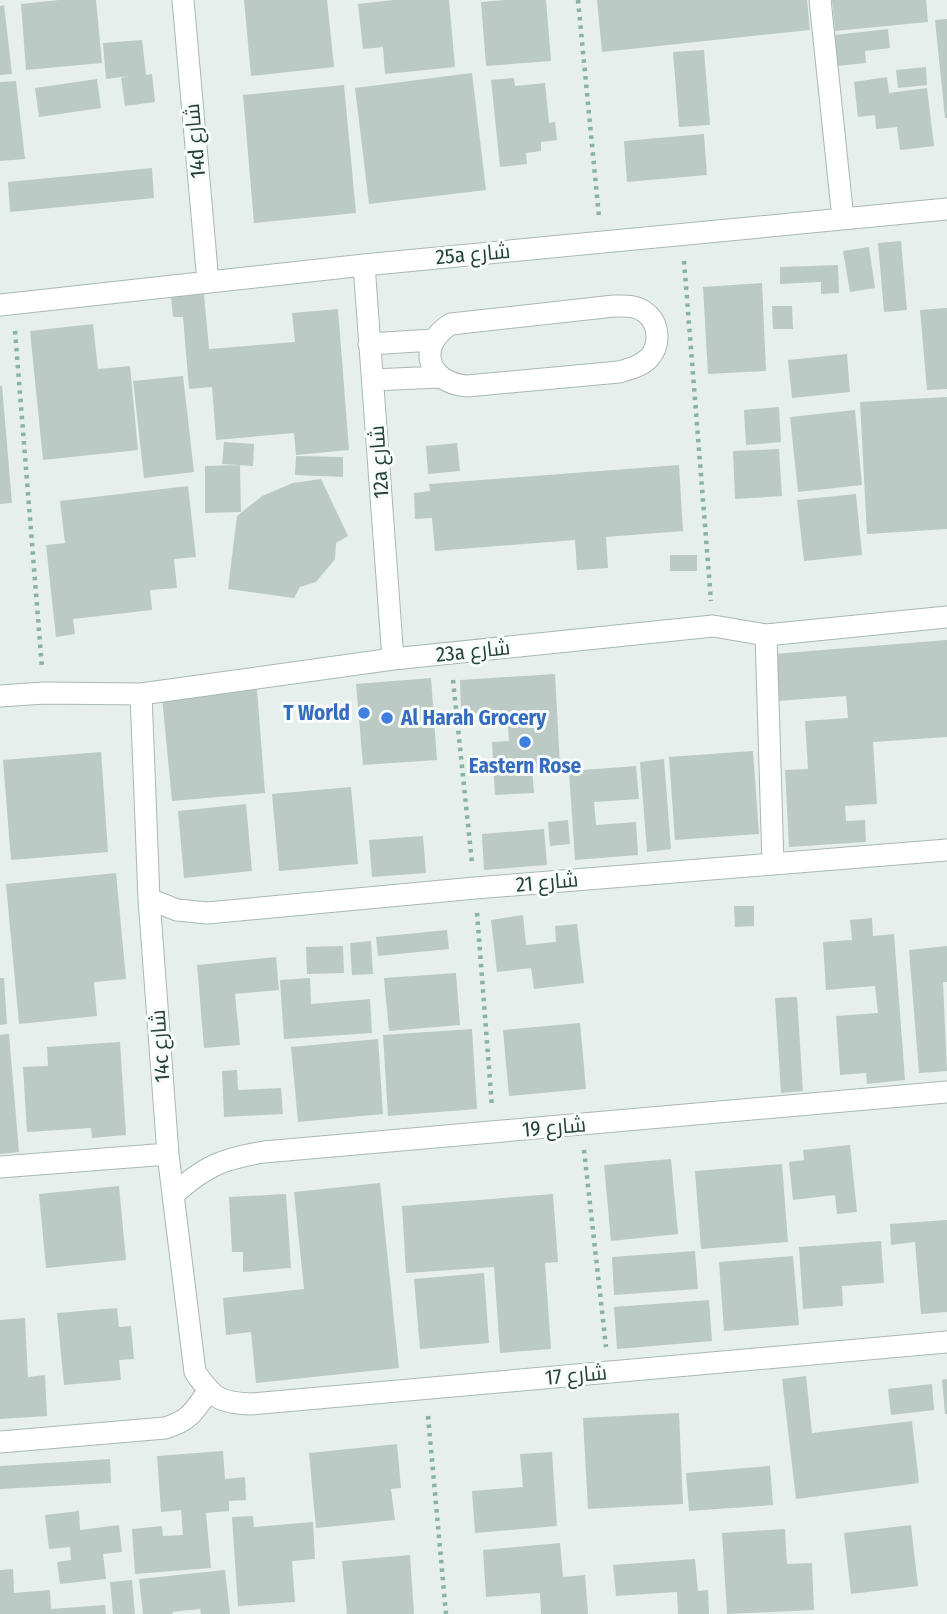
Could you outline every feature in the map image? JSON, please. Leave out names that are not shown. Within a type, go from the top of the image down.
[{"type":"street","name":"14d شارع","points":[[183,0],[208,282]]},
{"type":"street","points":[[820,0],[843,219]]},
{"type":"street","name":"25a شارع","points":[[6,305],[365,265],[947,209]]},
{"type":"street","name":"12a شارع","points":[[365,265],[393,659]]},
{"type":"street","points":[[630,306],[646,312],[656,326],[657,343],[650,357],[636,367],[619,372],[467,386],[452,385],[439,377],[432,366],[430,353],[433,340],[440,331],[452,324],[630,306]]},
{"type":"street","points":[[369,344],[433,340]]},
{"type":"street","points":[[373,380],[439,377]]},
{"type":"street","name":"23a شارع","points":[[0,696],[44,693],[141,694],[393,659],[713,626],[766,635],[947,617]]},
{"type":"street","points":[[766,635],[773,864]]},
{"type":"street","name":"14c شارع","points":[[141,694],[149,900],[168,1154],[195,1372],[208,1391]]},
{"type":"street","name":"شارع 21","points":[[149,900],[177,910],[207,913],[475,888],[947,850]]},
{"type":"street","name":"شارع 19","points":[[173,1195],[198,1173],[230,1158],[264,1153],[947,1092]]},
{"type":"street","points":[[0,1167],[168,1154]]},
{"type":"street","name":"شارع 17","points":[[208,1391],[228,1403],[251,1404],[947,1342]]},
{"type":"street","points":[[0,1442],[165,1429],[191,1416],[208,1391]]},
{"type":"path","points":[[578,0],[601,242]]},
{"type":"path","points":[[682,234],[713,626]]},
{"type":"path","points":[[6,305],[44,693]]},
{"type":"path","points":[[581,1124],[609,1372]]},
{"type":"path","points":[[425,1388],[446,1614]]},
{"type":"building","points":[[96,0],[102,63],[26,70],[21,4]]},
{"type":"building","points":[[244,0],[327,0],[334,67],[251,76]]},
{"type":"building","points":[[394,0],[449,0],[455,67],[385,74],[383,47],[363,49],[358,4]]},
{"type":"building","points":[[546,0],[551,61],[486,66],[481,2]]},
{"type":"building","points":[[597,0],[807,0],[810,30],[602,52]]},
{"type":"building","points":[[832,0],[926,0],[928,22],[835,31]]},
{"type":"building","points":[[4,5],[12,74],[0,75],[0,6]]},
{"type":"building","points":[[947,19],[947,118],[945,118],[935,20]]},
{"type":"building","points":[[888,29],[890,48],[865,51],[866,63],[837,66],[834,35]]},
{"type":"building","points":[[142,40],[146,75],[152,74],[155,102],[125,106],[121,78],[130,76],[106,79],[103,43]]},
{"type":"building","points":[[704,50],[710,125],[679,127],[673,52]]},
{"type":"building","points":[[926,67],[927,85],[898,88],[896,70]]},
{"type":"building","points":[[472,73],[486,190],[369,204],[355,88]]},
{"type":"building","points":[[887,77],[889,93],[927,88],[934,146],[900,150],[897,127],[876,129],[875,115],[858,117],[854,82]]},
{"type":"building","points":[[514,78],[515,86],[545,83],[549,123],[555,122],[557,140],[541,142],[541,151],[526,153],[527,164],[500,167],[491,80]]},
{"type":"building","points":[[97,79],[101,108],[39,117],[35,88]]},
{"type":"building","points":[[16,81],[25,159],[0,161],[0,82]]},
{"type":"building","points":[[344,85],[356,213],[254,223],[243,95]]},
{"type":"building","points":[[704,134],[707,175],[627,182],[624,141]]},
{"type":"building","points":[[152,168],[154,198],[10,212],[8,182]]},
{"type":"building","points":[[901,241],[907,310],[884,312],[878,243]]},
{"type":"building","points":[[869,247],[875,288],[850,292],[843,251]]},
{"type":"building","points":[[838,265],[839,293],[821,294],[821,282],[780,284],[780,267]]},
{"type":"building","points":[[762,283],[766,371],[708,374],[703,287]]},
{"type":"building","points":[[203,284],[209,349],[295,342],[292,313],[338,309],[349,450],[296,455],[294,433],[216,440],[212,387],[189,389],[183,317],[173,317],[170,287]]},
{"type":"building","points":[[772,306],[792,306],[793,329],[773,329]]},
{"type":"building","points":[[947,308],[947,389],[927,390],[920,310]]},
{"type":"building","points":[[93,324],[98,369],[130,366],[138,450],[43,460],[30,331]]},
{"type":"building","points":[[847,354],[850,392],[792,398],[788,360]]},
{"type":"building","points":[[183,376],[194,472],[144,478],[133,381]]},
{"type":"building","points":[[0,386],[12,503],[0,504]]},
{"type":"building","points":[[947,397],[947,529],[867,534],[860,402]]},
{"type":"building","points":[[779,407],[781,442],[746,445],[744,410]]},
{"type":"building","points":[[855,410],[862,485],[798,492],[790,417]]},
{"type":"building","points":[[224,442],[254,444],[253,466],[222,464]]},
{"type":"building","points":[[457,443],[460,471],[428,474],[426,446]]},
{"type":"building","points":[[779,449],[782,496],[735,499],[733,451]]},
{"type":"building","points":[[296,456],[343,457],[343,477],[295,475]]},
{"type":"building","points":[[240,465],[241,512],[205,513],[205,466]]},
{"type":"building","points":[[679,465],[683,531],[606,537],[608,568],[577,570],[575,540],[435,551],[432,518],[415,519],[414,493],[430,491],[429,484]]},
{"type":"building","points":[[321,479],[348,536],[336,543],[335,559],[316,582],[300,587],[294,598],[228,589],[237,516],[262,496],[293,483]]},
{"type":"building","points":[[188,486],[196,557],[174,559],[177,588],[150,590],[152,610],[73,619],[75,634],[56,637],[46,545],[65,543],[60,501]]},
{"type":"building","points":[[856,494],[862,555],[804,561],[797,500]]},
{"type":"building","points":[[670,555],[697,555],[697,571],[670,571]]},
{"type":"building","points":[[947,640],[947,737],[873,742],[877,804],[845,806],[846,821],[865,820],[866,842],[789,847],[785,770],[808,769],[805,721],[848,718],[846,696],[777,701],[773,654]]},
{"type":"building","points":[[555,674],[560,766],[532,768],[534,793],[495,795],[492,742],[509,741],[507,712],[461,714],[460,680]]},
{"type":"building","points":[[431,678],[437,760],[363,765],[356,684]]},
{"type":"building","points":[[257,689],[265,793],[172,801],[162,697]]},
{"type":"building","points":[[753,751],[759,834],[675,840],[669,757]]},
{"type":"building","points":[[101,752],[108,852],[11,860],[3,760]]},
{"type":"building","points":[[664,759],[671,849],[647,852],[640,762]]},
{"type":"building","points":[[636,766],[639,799],[594,802],[596,825],[636,822],[638,855],[575,860],[569,771]]},
{"type":"building","points":[[351,787],[358,864],[279,871],[272,794]]},
{"type":"building","points":[[246,804],[252,871],[184,878],[178,811]]},
{"type":"building","points":[[568,820],[570,844],[550,846],[548,822]]},
{"type":"building","points":[[544,829],[547,865],[484,870],[482,834]]},
{"type":"building","points":[[423,836],[426,873],[372,877],[369,840]]},
{"type":"building","points":[[116,873],[126,979],[94,982],[97,1016],[19,1024],[6,884]]},
{"type":"building","points":[[734,906],[754,906],[754,926],[735,927]]},
{"type":"building","points":[[523,915],[526,945],[556,942],[555,926],[577,924],[584,983],[534,989],[531,968],[497,972],[491,920]]},
{"type":"building","points":[[872,918],[873,936],[894,934],[905,1080],[867,1084],[866,1073],[840,1075],[836,1016],[878,1013],[875,986],[826,990],[823,942],[852,940],[850,920]]},
{"type":"building","points":[[447,930],[449,949],[378,956],[376,937]]},
{"type":"building","points":[[371,941],[373,974],[352,975],[350,943]]},
{"type":"building","points":[[343,946],[344,973],[307,974],[306,947]]},
{"type":"building","points":[[947,946],[947,982],[943,982],[947,1071],[919,1073],[909,950]]},
{"type":"building","points":[[276,957],[279,990],[235,994],[240,1045],[204,1048],[197,965]]},
{"type":"building","points":[[456,973],[460,1025],[389,1031],[384,978]]},
{"type":"building","points":[[0,978],[4,978],[7,1024],[0,1025]]},
{"type":"building","points":[[310,978],[311,1004],[370,999],[372,1033],[284,1039],[280,980]]},
{"type":"building","points":[[797,997],[803,1091],[781,1093],[775,998]]},
{"type":"building","points":[[580,1023],[586,1089],[509,1096],[503,1030]]},
{"type":"building","points":[[472,1029],[477,1109],[388,1116],[383,1035]]},
{"type":"building","points":[[9,1034],[19,1152],[0,1154],[0,1035]]},
{"type":"building","points":[[378,1039],[383,1114],[298,1122],[291,1047]]},
{"type":"building","points":[[120,1042],[126,1135],[92,1138],[91,1128],[27,1132],[23,1067],[48,1066],[47,1047]]},
{"type":"building","points":[[237,1070],[238,1090],[281,1088],[283,1114],[224,1117],[222,1071]]},
{"type":"building","points":[[850,1145],[857,1212],[837,1214],[835,1195],[793,1200],[789,1162],[804,1160],[803,1150]]},
{"type":"building","points":[[671,1159],[678,1234],[611,1241],[604,1165]]},
{"type":"building","points":[[782,1164],[788,1242],[701,1249],[695,1171]]},
{"type":"building","points":[[380,1183],[399,1368],[256,1383],[251,1332],[226,1335],[223,1298],[304,1289],[294,1192]]},
{"type":"building","points":[[119,1186],[126,1260],[46,1268],[39,1194]]},
{"type":"building","points":[[286,1194],[291,1268],[243,1272],[243,1252],[232,1252],[229,1197]]},
{"type":"building","points":[[553,1194],[558,1262],[545,1263],[551,1349],[500,1353],[494,1267],[406,1273],[402,1206]]},
{"type":"building","points":[[947,1220],[947,1312],[921,1314],[915,1242],[891,1245],[890,1224]]},
{"type":"building","points":[[881,1241],[884,1283],[842,1286],[843,1306],[803,1309],[799,1247]]},
{"type":"building","points":[[695,1251],[698,1289],[614,1295],[612,1257]]},
{"type":"building","points":[[793,1256],[799,1325],[724,1331],[719,1262]]},
{"type":"building","points":[[484,1273],[489,1343],[420,1349],[414,1279]]},
{"type":"building","points":[[709,1300],[712,1341],[617,1349],[614,1307]]},
{"type":"building","points":[[117,1308],[119,1327],[131,1326],[134,1359],[119,1360],[121,1380],[64,1385],[57,1313]]},
{"type":"building","points":[[25,1318],[28,1377],[45,1375],[47,1416],[0,1419],[0,1320]]},
{"type":"building","points":[[806,1376],[812,1433],[912,1421],[919,1483],[796,1499],[782,1379]]},
{"type":"building","points":[[947,1379],[947,1414],[945,1414],[942,1380]]},
{"type":"building","points":[[932,1384],[934,1410],[891,1415],[888,1389]]},
{"type":"building","points":[[679,1413],[683,1504],[588,1509],[583,1418]]},
{"type":"building","points":[[397,1444],[401,1488],[391,1489],[395,1520],[316,1528],[309,1453]]},
{"type":"building","points":[[223,1451],[225,1479],[245,1477],[246,1500],[229,1501],[229,1511],[206,1513],[211,1568],[135,1574],[132,1529],[162,1526],[163,1536],[183,1535],[181,1510],[161,1512],[157,1456]]},
{"type":"building","points":[[552,1452],[557,1526],[475,1533],[472,1491],[523,1487],[520,1454]]},
{"type":"building","points":[[110,1459],[111,1483],[0,1489],[0,1466]]},
{"type":"building","points":[[770,1466],[773,1505],[689,1511],[686,1473]]},
{"type":"building","points":[[79,1511],[80,1530],[119,1525],[122,1552],[103,1554],[106,1579],[60,1584],[57,1562],[71,1560],[70,1547],[49,1549],[45,1515]]},
{"type":"building","points":[[253,1516],[254,1527],[313,1522],[315,1559],[292,1561],[295,1602],[238,1606],[232,1517]]},
{"type":"building","points":[[911,1525],[918,1586],[851,1594],[844,1533]]},
{"type":"building","points":[[785,1529],[787,1564],[812,1563],[814,1610],[727,1614],[722,1533]]},
{"type":"building","points":[[560,1543],[563,1577],[585,1575],[588,1614],[541,1614],[540,1593],[486,1597],[483,1550]]},
{"type":"building","points":[[410,1555],[414,1614],[347,1614],[342,1561]]},
{"type":"building","points":[[695,1559],[698,1591],[708,1590],[709,1614],[678,1614],[677,1592],[616,1596],[613,1565]]},
{"type":"building","points":[[13,1569],[14,1593],[50,1590],[51,1609],[105,1605],[106,1614],[0,1614],[0,1570]]},
{"type":"building","points":[[225,1570],[230,1614],[201,1614],[200,1609],[172,1612],[173,1614],[143,1614],[139,1579]]},
{"type":"building","points":[[132,1580],[135,1614],[113,1614],[110,1582]]},
{"type":"place","name":"T World","points":[[364,713]]},
{"type":"place","name":"Al Harah Grocery","points":[[387,718]]},
{"type":"place","name":"Eastern Rose","points":[[525,742]]}]
